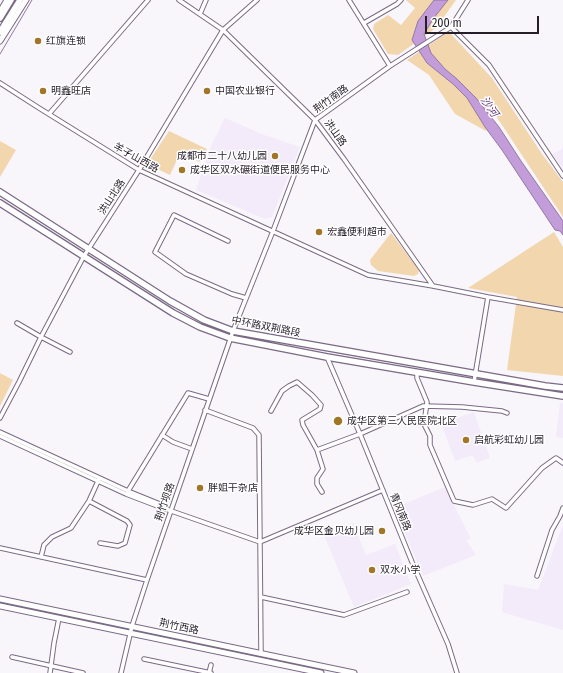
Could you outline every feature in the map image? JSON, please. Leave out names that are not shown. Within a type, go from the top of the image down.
[{"type":"main road","points":[[0,12],[7,0]]},
{"type":"main road","points":[[0,18],[11,0]]},
{"type":"main road","points":[[0,32],[20,0]]},
{"type":"main road","points":[[0,41],[26,0]]},
{"type":"main road","name":"中环路双荆路段","points":[[0,192],[170,301],[204,320],[233,331],[563,388]]},
{"type":"main road","name":"中环路双荆路段","points":[[0,203],[174,313],[200,327],[230,338],[327,357],[563,396]]},
{"type":"main road","name":"荆竹西路","points":[[0,599],[354,673]]},
{"type":"main road","name":"荆竹西路","points":[[0,606],[297,670],[321,673]]},
{"type":"street","points":[[49,114],[148,0]]},
{"type":"street","name":"洪山路","points":[[179,0],[223,30],[315,120],[433,286]]},
{"type":"street","points":[[200,14],[206,0]]},
{"type":"street","name":"洪山北路","points":[[0,418],[88,249],[139,170],[223,30],[257,0]]},
{"type":"street","points":[[349,0],[390,66]]},
{"type":"street","points":[[364,23],[397,4],[401,0]]},
{"type":"street","points":[[468,0],[451,27],[489,65],[563,176]]},
{"type":"street","name":"荆竹南路","points":[[230,338],[315,120],[390,66],[451,27]]},
{"type":"street","name":"羊子山西路","points":[[0,82],[139,170],[368,275],[563,310]]},
{"type":"street","points":[[228,241],[174,215],[155,252],[186,274],[232,294],[246,298]]},
{"type":"street","points":[[474,382],[488,297]]},
{"type":"street","points":[[17,323],[70,352]]},
{"type":"street","name":"荆竹坝路","points":[[122,673],[132,626],[230,338]]},
{"type":"street","name":"青冈南路","points":[[327,357],[412,562],[448,644],[457,673]]},
{"type":"street","points":[[417,372],[417,378],[427,402],[424,424],[430,436],[430,445],[454,501],[473,505],[492,499],[506,508],[542,468],[556,458],[563,463]]},
{"type":"street","points":[[272,411],[282,391],[297,382],[321,405],[320,409],[302,420],[303,426],[317,450],[323,469],[317,478],[317,484],[322,492]]},
{"type":"street","points":[[128,491],[188,393],[209,399]]},
{"type":"street","points":[[317,450],[360,434],[423,406],[462,407],[502,411],[507,413]]},
{"type":"street","points":[[205,410],[253,428],[259,436],[261,653]]},
{"type":"street","points":[[0,432],[126,494],[260,542],[382,490]]},
{"type":"street","points":[[162,435],[173,442],[192,449]]},
{"type":"street","points":[[0,436],[171,510]]},
{"type":"street","points":[[41,557],[44,545],[52,537],[71,528],[89,502],[99,480]]},
{"type":"street","points":[[89,502],[128,521],[130,525],[125,543],[118,546],[100,543]]},
{"type":"street","points":[[537,576],[552,530],[563,508]]},
{"type":"street","points":[[0,548],[147,580]]},
{"type":"street","points":[[261,597],[344,616],[407,592]]},
{"type":"street","points":[[50,673],[59,618]]},
{"type":"street","points":[[12,657],[83,673]]},
{"type":"street","points":[[144,659],[210,673],[211,665]]},
{"type":"street","points":[[297,670],[299,662]]},
{"type":"shaded area","points":[[406,0],[456,0],[436,28],[398,55],[388,54],[373,29],[374,24],[388,15],[401,25],[415,8]]},
{"type":"shaded area","points":[[434,0],[448,0],[433,19],[424,34],[431,53],[445,69],[476,98],[499,127],[563,221],[563,235],[560,231],[555,230],[467,98],[453,84],[427,63],[412,40],[418,21]]},
{"type":"shaded area","points":[[445,34],[451,34],[492,78],[542,154],[563,182],[563,217],[494,113],[486,131],[455,114],[429,75],[407,60]]},
{"type":"shaded area","points":[[225,118],[264,135],[300,147],[272,217],[265,219],[196,190],[211,146]]},
{"type":"shaded area","points":[[169,131],[207,149],[200,162],[180,153],[170,175],[147,164]]},
{"type":"shaded area","points":[[0,141],[16,150],[0,177]]},
{"type":"shaded area","points":[[563,145],[563,169],[553,154],[562,149]]},
{"type":"shaded area","points":[[554,232],[563,247],[563,376],[507,370],[517,297],[468,288]]},
{"type":"shaded area","points":[[391,233],[419,270],[418,274],[414,276],[378,271],[371,265],[370,260]]},
{"type":"shaded area","points":[[0,373],[13,380],[0,406]]},
{"type":"shaded area","points":[[560,403],[563,403],[563,438],[556,437]]},
{"type":"shaded area","name":"启航彩虹幼儿园","points":[[474,412],[490,458],[476,463],[473,455],[455,461],[442,426],[455,421],[454,419]]},
{"type":"shaded area","points":[[445,487],[471,539],[466,540],[476,555],[423,576],[394,508]]},
{"type":"shaded area","name":"双水小学","points":[[353,523],[366,555],[395,544],[411,584],[354,607],[324,535]]},
{"type":"shaded area","points":[[563,525],[563,630],[502,612],[504,584],[538,590]]},
{"type":"waterway","points":[[0,54],[32,0]]},
{"type":"place","name":"红旗连锁","points":[[38,41]]},
{"type":"place","name":"明鑫旺店","points":[[43,91]]},
{"type":"place","name":"中国农业银行","points":[[207,91]]},
{"type":"place","name":"成都市二十八幼儿园","points":[[275,156]]},
{"type":"place","name":"成华区双水碾街道便民服务中心","points":[[182,170]]},
{"type":"place","name":"宏鑫便利超市","points":[[319,232]]},
{"type":"place","name":"成华区第三人民医院北区","points":[[338,421]]},
{"type":"place","name":"启航彩虹幼儿园","points":[[466,440]]},
{"type":"place","name":"胖姐干杂店","points":[[200,488]]},
{"type":"place","name":"成华区金贝幼儿园","points":[[382,531]]},
{"type":"place","name":"双水小学","points":[[372,570]]},
{"type":"water label","name":"沙河","points":[[489,107]]}]
